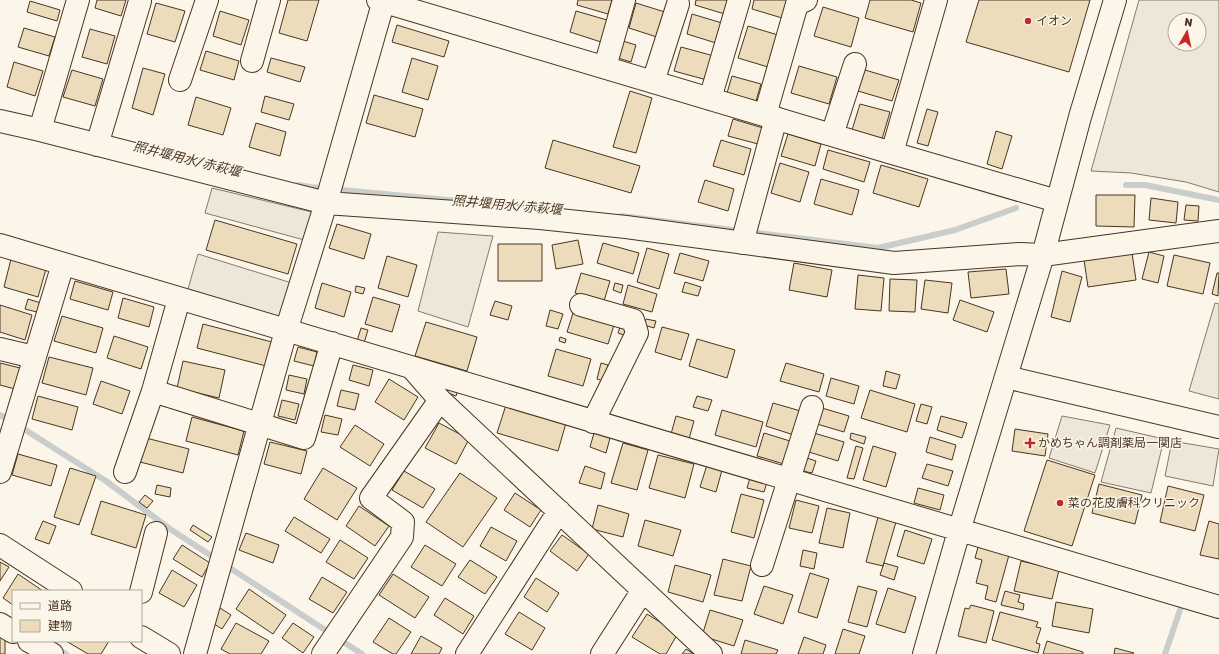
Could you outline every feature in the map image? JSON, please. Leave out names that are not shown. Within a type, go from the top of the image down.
[{"type":"street","points":[[40,130],[78,0]]},
{"type":"street","points":[[180,80],[206,0]]},
{"type":"street","points":[[252,61],[269,0]]},
{"type":"street","points":[[605,67],[624,0]]},
{"type":"street","points":[[710,99],[739,0]]},
{"type":"street","points":[[742,243],[798,4],[806,0]]},
{"type":"street","points":[[892,153],[936,0]]},
{"type":"street","points":[[924,654],[959,530],[1043,255],[1080,117],[1115,0]]},
{"type":"street","points":[[97,144],[140,1]]},
{"type":"street","points":[[195,654],[286,331],[326,203],[382,1],[1057,201]]},
{"type":"street","points":[[653,82],[678,4]]},
{"type":"street","points":[[832,135],[855,64]]},
{"type":"street","points":[[0,121],[97,144],[326,203],[540,218],[626,227],[894,263],[1020,254],[1043,255],[1219,231]]},
{"type":"street","points":[[0,245],[1219,607]]},
{"type":"street","points":[[0,472],[63,264]]},
{"type":"street","points":[[124,472],[153,391],[179,299]]},
{"type":"street","points":[[581,305],[633,320],[637,333],[593,422]]},
{"type":"street","points":[[153,391],[304,438],[332,343]]},
{"type":"street","points":[[0,349],[34,357]]},
{"type":"street","points":[[412,368],[440,400],[711,654]]},
{"type":"street","points":[[1006,377],[1219,427]]},
{"type":"street","points":[[322,654],[402,537],[403,522],[371,498],[440,400]]},
{"type":"street","points":[[762,565],[812,407]]},
{"type":"street","points":[[468,654],[559,511]]},
{"type":"street","points":[[142,590],[156,533]]},
{"type":"street","points":[[0,545],[69,590]]},
{"type":"street","points":[[602,654],[643,590]]},
{"type":"street","points":[[0,624],[12,631]]},
{"type":"street","points":[[142,638],[168,654]]},
{"type":"street","points":[[31,642],[52,654]]},
{"type":"shaded area","points":[[1139,0],[1219,0],[1219,192],[1186,182],[1131,173],[1091,171]]},
{"type":"shaded area","points":[[212,188],[316,213],[308,241],[205,213]]},
{"type":"shaded area","points":[[438,232],[493,236],[468,327],[418,311]]},
{"type":"shaded area","points":[[198,254],[295,284],[284,318],[188,289]]},
{"type":"shaded area","points":[[1215,303],[1219,304],[1219,399],[1189,391]]},
{"type":"shaded area","points":[[1062,416],[1110,425],[1095,473],[1049,458]]},
{"type":"shaded area","points":[[1116,428],[1164,439],[1151,493],[1101,482]]},
{"type":"shaded area","points":[[1172,441],[1219,449],[1213,486],[1165,476]]},
{"type":"building","points":[[97,0],[126,0],[121,16],[95,8]]},
{"type":"building","points":[[288,0],[319,0],[307,41],[279,33]]},
{"type":"building","points":[[578,0],[612,0],[608,14],[577,5]]},
{"type":"building","points":[[696,0],[732,0],[728,15],[695,5]]},
{"type":"building","points":[[754,0],[788,0],[782,18],[752,9]]},
{"type":"building","points":[[870,0],[911,0],[921,3],[913,32],[865,18]]},
{"type":"building","name":"イオン","points":[[979,0],[1090,0],[1069,72],[966,42]]},
{"type":"building","points":[[30,1],[60,10],[57,21],[27,12]]},
{"type":"building","points":[[156,3],[185,11],[175,42],[147,34]]},
{"type":"building","points":[[636,3],[668,13],[660,38],[629,28]]},
{"type":"building","points":[[823,7],[859,18],[851,47],[814,36]]},
{"type":"building","points":[[220,11],[249,20],[241,45],[213,36]]},
{"type":"building","points":[[576,11],[607,20],[601,42],[570,32]]},
{"type":"building","points":[[692,14],[722,23],[716,43],[687,34]]},
{"type":"building","points":[[397,25],[449,41],[444,57],[392,42]]},
{"type":"building","points":[[748,26],[778,35],[768,67],[738,58]]},
{"type":"building","points":[[24,28],[55,37],[49,56],[18,47]]},
{"type":"building","points":[[90,29],[115,36],[107,64],[82,57]]},
{"type":"building","points":[[623,41],[636,45],[631,62],[618,58]]},
{"type":"building","points":[[681,47],[714,56],[707,80],[674,71]]},
{"type":"building","points":[[206,51],[239,61],[234,80],[200,70]]},
{"type":"building","points":[[271,58],[305,67],[300,82],[267,72]]},
{"type":"building","points":[[412,58],[438,66],[428,100],[402,92]]},
{"type":"building","points":[[14,62],[43,71],[35,96],[7,87]]},
{"type":"building","points":[[799,66],[837,77],[829,104],[791,93]]},
{"type":"building","points":[[143,68],[165,74],[153,115],[132,108]]},
{"type":"building","points":[[72,70],[103,79],[95,106],[63,97]]},
{"type":"building","points":[[865,70],[899,80],[892,101],[858,91]]},
{"type":"building","points":[[732,76],[761,84],[756,101],[727,93]]},
{"type":"building","points":[[630,91],[652,98],[636,153],[613,147]]},
{"type":"building","points":[[374,95],[423,109],[415,137],[366,123]]},
{"type":"building","points":[[265,96],[294,104],[289,120],[261,112]]},
{"type":"building","points":[[196,97],[231,108],[223,135],[188,125]]},
{"type":"building","points":[[860,104],[890,112],[882,139],[852,130]]},
{"type":"building","points":[[927,109],[938,112],[928,146],[917,143]]},
{"type":"building","points":[[733,119],[763,128],[758,144],[728,136]]},
{"type":"building","points":[[256,123],[286,132],[280,156],[249,147]]},
{"type":"building","points":[[996,131],[1012,136],[1002,169],[987,164]]},
{"type":"building","points":[[788,134],[821,144],[815,166],[781,156]]},
{"type":"building","points":[[553,140],[640,166],[631,193],[545,168]]},
{"type":"building","points":[[721,140],[751,149],[744,175],[713,166]]},
{"type":"building","points":[[828,150],[870,162],[864,182],[823,169]]},
{"type":"building","points":[[780,163],[809,172],[800,202],[771,193]]},
{"type":"building","points":[[881,165],[928,179],[919,207],[873,193]]},
{"type":"building","points":[[821,179],[859,190],[852,215],[814,204]]},
{"type":"building","points":[[705,180],[734,189],[728,211],[698,202]]},
{"type":"building","points":[[1096,195],[1135,195],[1134,227],[1096,226]]},
{"type":"building","points":[[1151,198],[1178,202],[1176,223],[1149,220]]},
{"type":"building","points":[[1186,205],[1199,206],[1198,221],[1184,220]]},
{"type":"building","points":[[215,220],[297,244],[288,274],[206,250]]},
{"type":"building","points":[[337,224],[371,234],[364,259],[329,248]]},
{"type":"building","points":[[578,240],[583,264],[556,269],[552,245]]},
{"type":"building","points":[[603,243],[639,253],[633,274],[597,263]]},
{"type":"building","points":[[498,244],[542,244],[542,281],[498,281]]},
{"type":"building","points":[[647,248],[669,254],[659,289],[637,282]]},
{"type":"building","points":[[1149,252],[1164,256],[1158,283],[1142,279]]},
{"type":"building","points":[[680,253],[709,261],[703,281],[674,273]]},
{"type":"building","points":[[1132,253],[1136,280],[1088,287],[1084,260]]},
{"type":"building","points":[[1174,255],[1210,263],[1203,294],[1167,286]]},
{"type":"building","points":[[387,256],[417,265],[408,297],[378,288]]},
{"type":"building","points":[[11,259],[46,269],[38,297],[4,287]]},
{"type":"building","points":[[794,263],[832,270],[827,297],[789,290]]},
{"type":"building","points":[[1006,269],[1009,294],[971,298],[968,272]]},
{"type":"building","points":[[1062,271],[1082,277],[1070,322],[1051,317]]},
{"type":"building","points":[[581,273],[610,281],[604,301],[575,293]]},
{"type":"building","points":[[1217,273],[1219,273],[1218,296],[1212,294]]},
{"type":"building","points":[[858,275],[884,278],[881,311],[855,309]]},
{"type":"building","points":[[890,279],[917,280],[915,312],[889,311]]},
{"type":"building","points":[[925,280],[952,283],[948,313],[921,309]]},
{"type":"building","points":[[75,281],[113,292],[108,310],[70,299]]},
{"type":"building","points":[[685,282],[701,287],[698,296],[682,292]]},
{"type":"building","points":[[322,283],[351,292],[344,317],[315,308]]},
{"type":"building","points":[[615,283],[623,285],[621,293],[613,290]]},
{"type":"building","points":[[628,285],[657,294],[652,312],[623,304]]},
{"type":"building","points":[[356,286],[365,288],[363,294],[355,292]]},
{"type":"building","points":[[373,297],[400,305],[392,332],[365,324]]},
{"type":"building","points":[[123,298],[154,307],[149,327],[118,318]]},
{"type":"building","points":[[28,299],[44,304],[41,313],[25,309]]},
{"type":"building","points":[[960,300],[994,312],[987,332],[953,320]]},
{"type":"building","points":[[495,301],[512,306],[508,320],[490,315]]},
{"type":"building","points":[[0,305],[32,315],[25,340],[0,332]]},
{"type":"building","points":[[550,310],[563,314],[558,329],[546,326]]},
{"type":"building","points":[[573,313],[614,325],[608,344],[567,332]]},
{"type":"building","points":[[62,316],[103,328],[96,353],[54,341]]},
{"type":"building","points":[[646,319],[656,321],[654,328],[644,325]]},
{"type":"building","points":[[426,322],[477,337],[467,371],[415,356]]},
{"type":"building","points":[[203,324],[272,342],[266,366],[197,348]]},
{"type":"building","points":[[620,327],[629,329],[627,336],[618,333]]},
{"type":"building","points":[[662,327],[689,334],[681,360],[655,352]]},
{"type":"building","points":[[361,328],[368,330],[364,343],[357,341]]},
{"type":"building","points":[[114,336],[148,347],[141,369],[107,358]]},
{"type":"building","points":[[560,337],[566,339],[565,343],[559,341]]},
{"type":"building","points":[[697,339],[735,350],[727,378],[689,366]]},
{"type":"building","points":[[298,347],[317,352],[314,366],[294,361]]},
{"type":"building","points":[[556,349],[591,359],[583,386],[548,376]]},
{"type":"building","points":[[49,357],[93,368],[86,395],[42,383]]},
{"type":"building","points":[[183,361],[225,370],[219,398],[177,388]]},
{"type":"building","points":[[0,363],[20,368],[15,389],[0,385]]},
{"type":"building","points":[[601,363],[608,365],[603,381],[597,379]]},
{"type":"building","points":[[786,363],[824,374],[819,392],[780,381]]},
{"type":"building","points":[[353,365],[373,370],[369,386],[349,380]]},
{"type":"building","points":[[886,371],[900,375],[896,389],[883,386]]},
{"type":"building","points":[[289,375],[307,379],[304,394],[286,390]]},
{"type":"building","points":[[831,378],[859,386],[854,404],[826,396]]},
{"type":"building","points":[[389,379],[418,397],[404,420],[375,402]]},
{"type":"building","points":[[101,381],[130,391],[122,414],[93,404]]},
{"type":"building","points":[[445,385],[458,390],[456,396],[443,391]]},
{"type":"building","points":[[341,390],[359,394],[355,410],[337,406]]},
{"type":"building","points":[[870,390],[915,404],[907,432],[861,418]]},
{"type":"building","points":[[38,396],[78,407],[72,430],[32,419]]},
{"type":"building","points":[[697,396],[712,400],[708,411],[693,407]]},
{"type":"building","points":[[282,400],[299,404],[295,420],[278,416]]},
{"type":"building","points":[[773,403],[804,412],[797,436],[766,426]]},
{"type":"building","points":[[921,404],[932,407],[927,424],[916,421]]},
{"type":"building","points":[[506,405],[566,423],[558,451],[497,433]]},
{"type":"building","points":[[822,408],[849,416],[844,432],[817,424]]},
{"type":"building","points":[[722,410],[763,422],[756,447],[715,435]]},
{"type":"building","points":[[325,415],[342,419],[338,435],[321,432]]},
{"type":"building","points":[[676,416],[694,421],[689,439],[671,434]]},
{"type":"building","points":[[941,416],[967,423],[962,438],[937,430]]},
{"type":"building","points":[[192,417],[244,431],[238,455],[186,441]]},
{"type":"building","points":[[439,423],[469,439],[456,464],[425,448]]},
{"type":"building","points":[[355,425],[384,444],[370,466],[340,447]]},
{"type":"building","name":"かめちゃん調剤薬局一関店","points":[[1015,429],[1048,434],[1045,456],[1012,451]]},
{"type":"building","points":[[594,433],[610,438],[606,453],[590,447]]},
{"type":"building","points":[[764,433],[790,441],[784,464],[757,456]]},
{"type":"building","points":[[814,433],[844,442],[838,461],[809,452]]},
{"type":"building","points":[[851,433],[866,437],[864,444],[850,439]]},
{"type":"building","points":[[930,437],[956,445],[952,460],[926,452]]},
{"type":"building","points":[[146,438],[189,449],[183,473],[140,462]]},
{"type":"building","points":[[270,442],[307,451],[301,474],[264,464]]},
{"type":"building","points":[[623,443],[648,450],[637,490],[611,483]]},
{"type":"building","points":[[856,446],[863,448],[854,479],[847,478]]},
{"type":"building","points":[[873,446],[896,453],[886,487],[863,480]]},
{"type":"building","points":[[18,454],[57,465],[51,486],[12,475]]},
{"type":"building","points":[[658,455],[694,464],[685,498],[649,488]]},
{"type":"building","points":[[807,458],[816,461],[812,473],[803,471]]},
{"type":"building","name":"菜の花皮膚科クリニック","points":[[1047,460],[1095,475],[1072,546],[1024,531]]},
{"type":"building","points":[[927,464],[953,471],[948,486],[922,478]]},
{"type":"building","points":[[707,465],[722,470],[716,492],[700,487]]},
{"type":"building","points":[[585,466],[605,473],[601,489],[579,483]]},
{"type":"building","points":[[70,468],[96,476],[79,525],[54,517]]},
{"type":"building","points":[[323,468],[357,488],[337,520],[304,499]]},
{"type":"building","points":[[404,471],[435,489],[423,508],[392,490]]},
{"type":"building","points":[[460,473],[497,498],[463,547],[426,522]]},
{"type":"building","points":[[750,478],[767,482],[764,492],[747,488]]},
{"type":"building","points":[[1099,484],[1142,495],[1135,524],[1092,513]]},
{"type":"building","points":[[157,485],[171,488],[170,497],[155,494]]},
{"type":"building","points":[[1168,486],[1204,495],[1195,531],[1160,522]]},
{"type":"building","points":[[918,488],[944,495],[940,510],[914,503]]},
{"type":"building","points":[[515,493],[541,510],[530,527],[504,510]]},
{"type":"building","points":[[741,494],[764,500],[754,538],[731,532]]},
{"type":"building","points":[[145,495],[153,501],[147,508],[139,502]]},
{"type":"building","points":[[796,500],[819,506],[812,533],[789,528]]},
{"type":"building","points":[[101,501],[146,515],[136,548],[91,534]]},
{"type":"building","points":[[598,505],[629,514],[623,537],[592,529]]},
{"type":"building","points":[[359,506],[389,526],[375,546],[346,526]]},
{"type":"building","points":[[827,508],[850,513],[843,548],[819,543]]},
{"type":"building","points":[[294,517],[330,539],[321,553],[285,531]]},
{"type":"building","points":[[878,517],[896,522],[883,566],[866,562]]},
{"type":"building","points":[[645,520],[681,530],[673,556],[638,546]]},
{"type":"building","points":[[43,521],[56,526],[49,544],[35,539]]},
{"type":"building","points":[[1209,521],[1219,524],[1219,559],[1200,555]]},
{"type":"building","points":[[193,525],[212,537],[208,542],[190,530]]},
{"type":"building","points":[[491,527],[517,541],[506,561],[480,546]]},
{"type":"building","points":[[905,530],[932,539],[924,564],[897,556]]},
{"type":"building","points":[[246,533],[279,545],[273,563],[239,550]]},
{"type":"building","points":[[562,535],[589,554],[577,571],[550,551]]},
{"type":"building","points":[[340,540],[368,558],[354,579],[326,562]]},
{"type":"building","points":[[182,545],[210,563],[202,577],[173,559]]},
{"type":"building","points":[[425,545],[456,564],[442,586],[411,567]]},
{"type":"building","points":[[978,547],[1009,555],[996,602],[985,599],[988,586],[976,583],[982,560],[975,558]]},
{"type":"building","points":[[803,550],[817,553],[814,569],[800,566]]},
{"type":"building","points":[[723,559],[751,566],[742,601],[714,595]]},
{"type":"building","points":[[470,560],[497,577],[485,594],[458,577]]},
{"type":"building","points":[[1021,561],[1059,570],[1052,599],[1014,591]]},
{"type":"building","points":[[0,562],[9,567],[0,581]]},
{"type":"building","points":[[884,563],[898,567],[894,580],[880,575]]},
{"type":"building","points":[[675,565],[711,575],[703,602],[668,592]]},
{"type":"building","points":[[172,570],[197,585],[184,607],[159,593]]},
{"type":"building","points":[[810,573],[829,579],[817,618],[798,612]]},
{"type":"building","points":[[18,574],[42,590],[12,590],[12,604],[3,598]]},
{"type":"building","points":[[393,574],[429,597],[415,618],[379,595]]},
{"type":"building","points":[[322,577],[347,592],[333,613],[309,599]]},
{"type":"building","points":[[536,578],[559,593],[547,612],[524,597]]},
{"type":"building","points":[[764,586],[793,595],[783,624],[754,614]]},
{"type":"building","points":[[858,586],[877,591],[867,627],[848,622]]},
{"type":"building","points":[[888,588],[916,597],[905,633],[876,624]]},
{"type":"building","points":[[249,589],[286,615],[273,634],[236,609]]},
{"type":"building","points":[[1005,591],[1020,595],[1018,602],[1024,604],[1023,610],[1001,605]]},
{"type":"building","points":[[445,598],[474,616],[463,634],[434,615]]},
{"type":"building","points":[[1056,602],[1093,609],[1089,633],[1052,626]]},
{"type":"building","points":[[971,605],[994,611],[986,643],[958,636],[965,608],[969,609]]},
{"type":"building","points":[[220,608],[231,615],[222,629],[211,622]]},
{"type":"building","points":[[710,610],[743,620],[734,646],[702,636]]},
{"type":"building","points":[[519,612],[545,628],[532,650],[505,634]]},
{"type":"building","points":[[1000,612],[1038,622],[1036,627],[1041,628],[1036,643],[1040,644],[1038,653],[992,640]]},
{"type":"building","points":[[647,614],[678,633],[666,654],[660,654],[632,637]]},
{"type":"building","points":[[389,618],[411,632],[396,654],[393,654],[373,642]]},
{"type":"building","points":[[236,623],[269,641],[261,654],[230,654],[221,649]]},
{"type":"building","points":[[293,623],[314,637],[303,653],[282,638]]},
{"type":"building","points":[[843,629],[865,636],[859,654],[835,654]]},
{"type":"building","points":[[0,634],[5,634],[5,654],[0,654]]},
{"type":"building","points":[[421,636],[442,648],[439,654],[411,654]]},
{"type":"building","points":[[804,637],[826,645],[823,654],[798,654]]},
{"type":"building","points":[[745,640],[778,650],[776,654],[741,654]]},
{"type":"building","points":[[1047,641],[1083,652],[1083,654],[1043,654]]},
{"type":"building","points":[[68,642],[108,642],[101,654],[88,654]]},
{"type":"building","points":[[1115,648],[1134,653],[1114,654]]},
{"type":"building","points":[[686,649],[694,654],[682,654]]},
{"type":"waterway","name":"照井堰用水/赤萩堰","points":[[298,185],[480,203]]},
{"type":"waterway","name":"照井堰用水/赤萩堰","points":[[1126,185],[1145,185],[1219,200]]},
{"type":"waterway","name":"照井堰用水/赤萩堰","points":[[750,232],[878,248],[955,230],[1016,208]]},
{"type":"waterway","name":"照井堰用水/赤萩堰","points":[[621,216],[741,231]]},
{"type":"waterway","points":[[0,415],[11,421]]},
{"type":"waterway","points":[[19,426],[106,481],[170,529],[362,654]]},
{"type":"waterway","points":[[1165,654],[1181,607]]},
{"type":"waterway","points":[[56,648],[66,654]]},
{"type":"place","name":"イオン","points":[[1028,21]]},
{"type":"place","name":"かめちゃん調剤薬局一関店","points":[[1030,443]]},
{"type":"place","name":"菜の花皮膚科クリニック","points":[[1060,503]]}]
